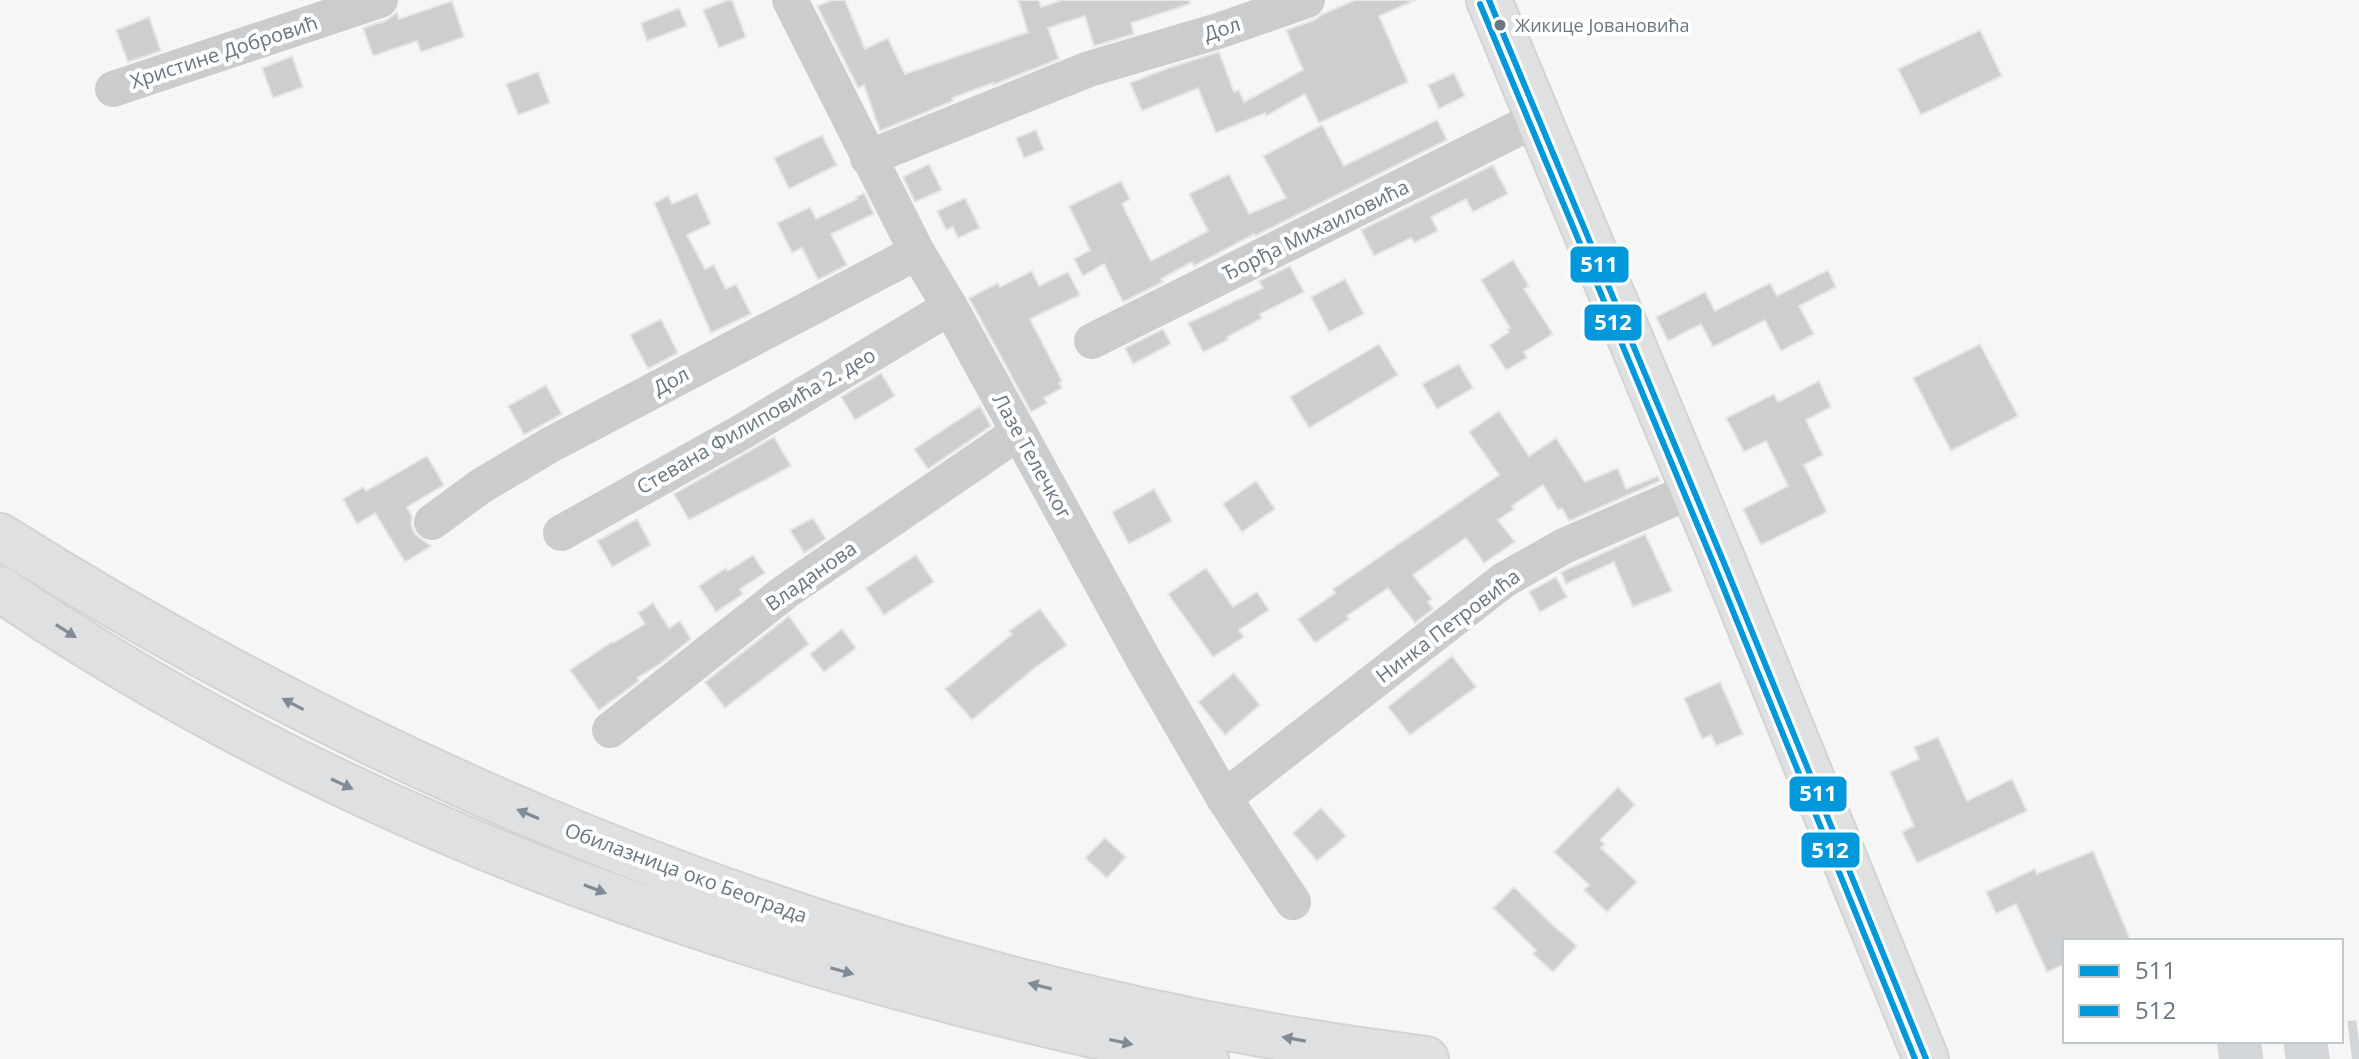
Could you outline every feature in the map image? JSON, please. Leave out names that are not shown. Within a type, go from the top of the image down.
[{"type":"main road","points":[[1489,0],[1926,1059]]},
{"type":"main road","name":"Обилазница око Београда","points":[[0,536],[155,630],[319,717],[479,793],[650,863],[816,921],[1027,983],[1198,1022],[1426,1059]]},
{"type":"main road","name":"Обилазница око Београда","points":[[0,589],[127,669],[272,750],[365,795],[550,872],[712,931],[943,1000],[1074,1032],[1206,1059]]},
{"type":"street","name":"Христине Добровић","points":[[113,89],[380,0]]},
{"type":"street","name":"Лазе Телечког","points":[[790,0],[917,252],[1145,662],[1224,798],[1293,902]]},
{"type":"street","name":"Дол","points":[[868,158],[1089,69],[1218,31],[1307,0]]},
{"type":"street","name":"Ђорђа Михаиловића","points":[[1092,341],[1539,118]]},
{"type":"street","name":"Дол","points":[[432,522],[481,486],[550,445],[917,252]]},
{"type":"street","name":"Стевана Филиповића 2. део","points":[[561,533],[740,433],[950,307]]},
{"type":"street","name":"Владанова","points":[[610,730],[785,592],[1019,432]]},
{"type":"street","name":"Нинка Петровића","points":[[1224,798],[1504,580],[1564,546],[1693,490]]},
{"type":"building","points":[[732,0],[746,37],[719,48],[703,10]]},
{"type":"building","points":[[833,0],[845,0],[865,49],[888,38],[905,74],[1028,32],[1018,0],[1039,0],[1041,7],[1062,0],[1189,0],[1190,4],[1131,23],[1134,34],[1094,46],[1085,16],[1048,28],[1059,59],[952,98],[953,101],[880,131],[864,85],[858,88],[817,6]]},
{"type":"building","points":[[1355,0],[1416,0],[1379,16],[1408,82],[1319,123],[1305,94],[1266,116],[1265,113],[1216,133],[1198,88],[1142,111],[1130,83],[1219,52],[1234,92],[1239,90],[1244,102],[1303,70],[1286,30]]},
{"type":"building","points":[[452,1],[464,37],[421,52],[417,41],[373,56],[363,28],[387,20],[397,12],[399,19]]},
{"type":"building","points":[[679,8],[687,26],[647,41],[641,23]]},
{"type":"building","points":[[149,17],[161,51],[128,62],[116,30]]},
{"type":"building","points":[[1980,30],[2002,76],[1921,115],[1898,69]]},
{"type":"building","points":[[292,56],[303,87],[273,98],[262,68]]},
{"type":"building","points":[[538,72],[550,103],[518,115],[506,84]]},
{"type":"building","points":[[1454,73],[1465,96],[1439,109],[1428,85]]},
{"type":"building","points":[[1437,120],[1447,140],[1194,266],[1192,262],[1161,279],[1163,282],[1123,302],[1104,264],[1083,276],[1074,259],[1090,250],[1069,206],[1121,181],[1130,199],[1122,204],[1151,261],[1208,231],[1189,194],[1229,174],[1249,214],[1286,198],[1263,156],[1322,125],[1344,166]]},
{"type":"building","points":[[1036,130],[1044,150],[1024,158],[1016,138]]},
{"type":"building","points":[[822,135],[837,165],[789,189],[774,158]]},
{"type":"building","points":[[929,164],[942,190],[915,202],[903,177]]},
{"type":"building","points":[[1493,165],[1508,194],[1473,212],[1466,199],[1431,217],[1438,231],[1414,243],[1411,238],[1374,256],[1361,230]]},
{"type":"building","points":[[697,193],[711,224],[687,235],[705,269],[714,265],[726,289],[736,284],[751,314],[711,333],[654,203],[668,196],[672,204]]},
{"type":"building","points":[[864,193],[874,214],[831,234],[847,265],[818,280],[802,248],[792,253],[777,223],[810,207],[816,219]]},
{"type":"building","points":[[965,198],[980,228],[958,238],[953,227],[946,230],[937,211]]},
{"type":"building","points":[[1513,260],[1529,286],[1524,289],[1553,334],[1524,352],[1527,358],[1506,370],[1490,345],[1509,332],[1507,329],[1510,328],[1481,280]]},
{"type":"building","points":[[1290,266],[1304,292],[1260,314],[1262,318],[1203,352],[1188,323],[1263,288],[1259,281]]},
{"type":"building","points":[[1828,270],[1836,287],[1799,306],[1814,334],[1781,351],[1765,320],[1713,347],[1701,324],[1668,341],[1656,317],[1705,292],[1715,311],[1770,283],[1777,296]]},
{"type":"building","points":[[1032,271],[1039,286],[1068,272],[1080,295],[1030,319],[1062,381],[1059,382],[1062,388],[1044,398],[1047,403],[1031,412],[969,298]]},
{"type":"building","points":[[1345,279],[1364,314],[1329,332],[1311,297]]},
{"type":"building","points":[[661,319],[678,353],[648,369],[630,335]]},
{"type":"building","points":[[1163,329],[1171,344],[1133,364],[1125,348]]},
{"type":"building","points":[[1379,344],[1398,375],[1309,428],[1290,397]]},
{"type":"building","points":[[1980,344],[2018,416],[1951,451],[1913,378]]},
{"type":"building","points":[[1459,364],[1473,388],[1437,409],[1422,384]]},
{"type":"building","points":[[881,373],[895,396],[855,420],[841,397]]},
{"type":"building","points":[[1819,381],[1831,407],[1806,420],[1823,455],[1804,465],[1827,512],[1761,545],[1743,509],[1788,486],[1766,441],[1744,452],[1726,418],[1774,394],[1778,402]]},
{"type":"building","points":[[546,385],[562,414],[524,435],[508,406]]},
{"type":"building","points":[[980,406],[991,426],[928,469],[914,449]]},
{"type":"building","points":[[1499,411],[1529,456],[1556,438],[1585,482],[1618,468],[1626,489],[1658,476],[1660,481],[1569,521],[1562,508],[1558,510],[1543,485],[1512,506],[1514,509],[1498,520],[1515,542],[1484,563],[1466,538],[1413,575],[1432,599],[1428,602],[1433,609],[1415,623],[1388,588],[1315,643],[1298,619],[1335,593],[1333,589],[1499,475],[1469,432]]},
{"type":"building","points":[[774,437],[791,466],[689,520],[674,494]]},
{"type":"building","points":[[427,456],[444,485],[407,507],[415,534],[431,546],[405,562],[375,513],[357,524],[343,499],[363,487],[366,491]]},
{"type":"building","points":[[1256,481],[1275,509],[1242,532],[1223,504]]},
{"type":"building","points":[[1154,489],[1172,521],[1129,544],[1112,512]]},
{"type":"building","points":[[813,518],[826,539],[804,553],[790,530]]},
{"type":"building","points":[[637,519],[651,545],[612,567],[597,541]]},
{"type":"building","points":[[1645,534],[1672,591],[1633,607],[1614,562],[1566,584],[1561,572]]},
{"type":"building","points":[[753,555],[765,573],[740,589],[743,594],[716,612],[699,586]]},
{"type":"building","points":[[916,555],[934,582],[884,615],[866,588]]},
{"type":"building","points":[[1206,568],[1233,607],[1257,592],[1269,610],[1239,630],[1244,637],[1213,657],[1168,594]]},
{"type":"building","points":[[1556,577],[1567,597],[1540,612],[1529,592]]},
{"type":"building","points":[[653,603],[669,628],[680,621],[691,639],[599,710],[570,670],[645,624],[638,613]]},
{"type":"building","points":[[1040,609],[1067,645],[972,720],[945,689],[1012,634],[1009,631]]},
{"type":"building","points":[[789,616],[809,644],[725,708],[705,682]]},
{"type":"building","points":[[842,629],[856,648],[824,672],[810,654]]},
{"type":"building","points":[[1452,656],[1476,687],[1410,735],[1388,707]]},
{"type":"building","points":[[1234,673],[1260,705],[1225,735],[1198,702]]},
{"type":"building","points":[[1720,682],[1743,734],[1716,746],[1711,735],[1702,739],[1684,698]]},
{"type":"building","points":[[1938,737],[1967,801],[2012,779],[2027,811],[1917,863],[1902,832],[1914,826],[1890,772],[1919,759],[1914,747]]},
{"type":"building","points":[[1618,787],[1635,805],[1600,840],[1605,844],[1601,848],[1637,882],[1607,912],[1584,890],[1589,885],[1554,852]]},
{"type":"building","points":[[1321,808],[1346,836],[1317,861],[1293,833]]},
{"type":"building","points":[[1105,838],[1126,857],[1107,878],[1085,858]]},
{"type":"building","points":[[2093,851],[2130,939],[2063,939],[2063,965],[2047,972],[2016,904],[1996,914],[1986,892],[2035,869],[2037,874]]},
{"type":"building","points":[[1514,887],[1577,946],[1553,972],[1533,954],[1536,950],[1493,908]]},
{"type":"tunnel","points":[[2219,1059],[2359,1042]]},
{"type":"transit line","name":"511","points":[[1489,0],[1724,563],[1926,1059]]},
{"type":"transit line","name":"512","points":[[1480,4],[1715,567],[1915,1059]]},
{"type":"place","name":"Жикице Јовановића","points":[[1500,25]]}]
